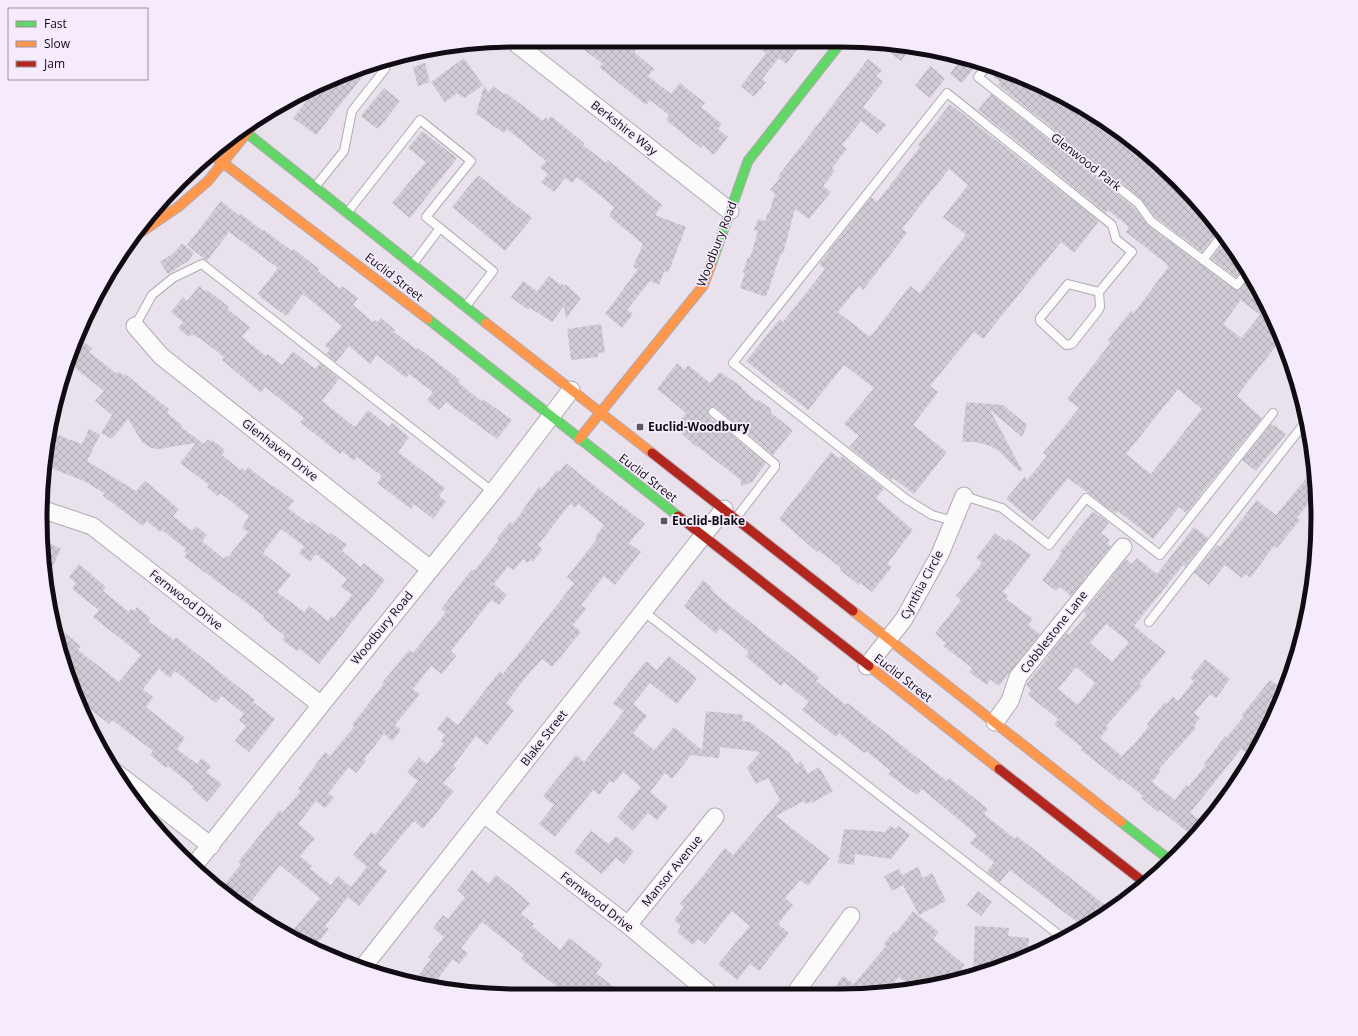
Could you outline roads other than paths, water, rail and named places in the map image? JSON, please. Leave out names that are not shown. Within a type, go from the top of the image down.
[{"type":"main road","name":"Woodbury Road","points":[[579,439],[703,286],[748,161],[837,47]]},
{"type":"main road","name":"Euclid Street","points":[[247,133],[410,267],[465,306],[1166,858]]},
{"type":"main road","points":[[146,229],[183,203],[208,181],[223,164],[241,137]]},
{"type":"main road","name":"Euclid Street","points":[[215,157],[394,288],[579,439],[1141,880]]},
{"type":"street","name":"Berkshire Way","points":[[525,47],[730,211]]},
{"type":"street","name":"Glenhaven Drive","points":[[135,326],[161,356],[430,569]]},
{"type":"street","name":"Woodbury Road","points":[[197,862],[321,705],[493,492],[571,390]]},
{"type":"street","name":"Cynthia Circle","points":[[868,666],[904,619],[940,554],[964,496]]},
{"type":"street","name":"Fernwood Drive","points":[[47,511],[92,526],[321,705]]},
{"type":"street","name":"Blake Street","points":[[366,964],[702,536],[730,514]]},
{"type":"street","name":"Cobblestone Lane","points":[[995,722],[1010,701],[1018,677],[1123,547]]},
{"type":"street","points":[[126,781],[211,846]]},
{"type":"street","name":"Fernwood Drive","points":[[484,814],[628,925],[702,989]]},
{"type":"street","name":"Mansor Avenue","points":[[628,925],[715,817]]},
{"type":"street","points":[[798,989],[851,916]]},
{"type":"lane","points":[[314,187],[344,151],[352,111],[386,66]]},
{"type":"lane","name":"Glenwood Park","points":[[984,70],[978,77],[1138,203],[1151,221],[1237,286],[1244,276]]},
{"type":"lane","points":[[954,521],[932,515],[906,499],[733,363],[947,93],[1112,225],[1116,239],[1132,252],[1099,292],[1100,307],[1098,311],[1069,346],[1066,345],[1040,321],[1040,318],[1068,284],[1099,292]]},
{"type":"lane","points":[[347,214],[420,120],[471,161],[426,217],[494,271],[465,306]]},
{"type":"lane","points":[[410,267],[440,228]]},
{"type":"lane","points":[[1202,260],[1219,238]]},
{"type":"lane","points":[[135,326],[152,295],[173,278],[202,264],[493,492]]},
{"type":"lane","points":[[713,412],[775,464],[775,467],[730,514]]},
{"type":"lane","points":[[964,496],[1002,508],[1049,544],[1086,498],[1160,555],[1273,413]]},
{"type":"lane","points":[[1150,622],[1302,426]]},
{"type":"lane","points":[[643,611],[1059,935]]},
{"type":"place","name":"Euclid-Woodbury","points":[[640,427]]},
{"type":"place","name":"Euclid-Blake","points":[[664,521]]}]
